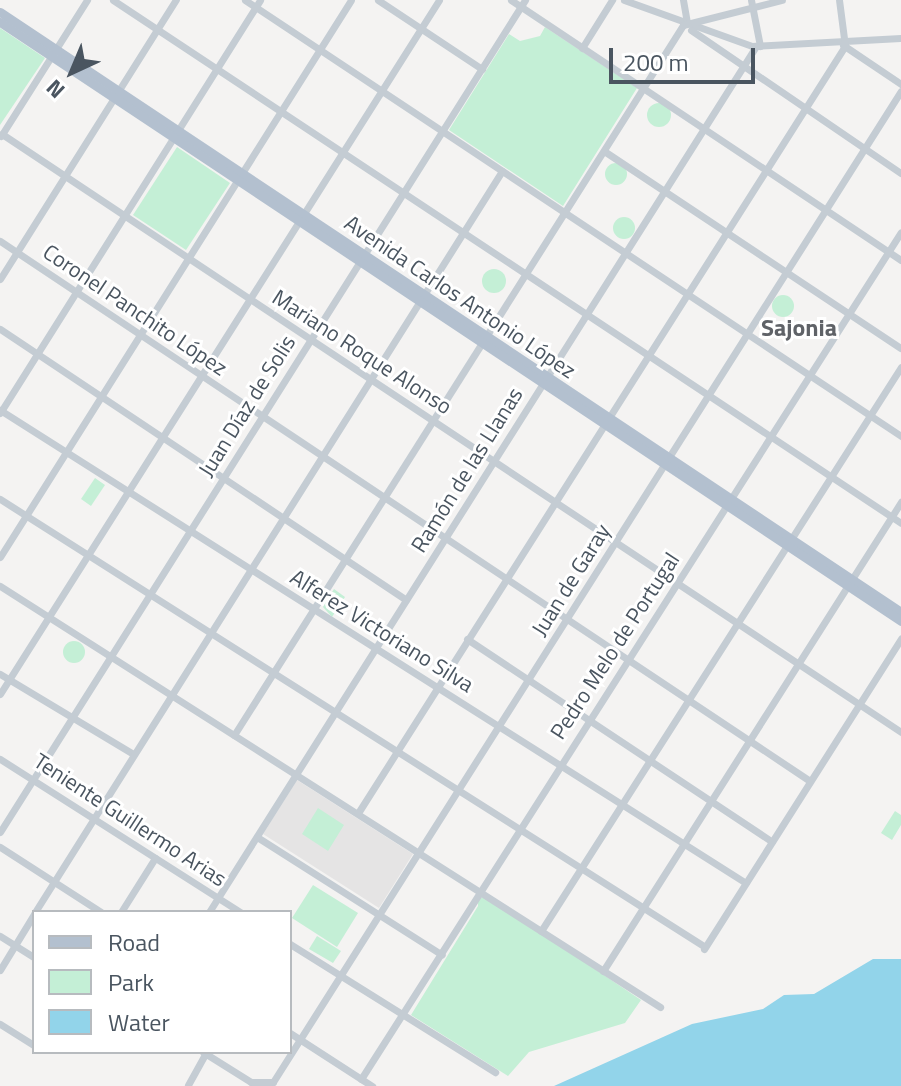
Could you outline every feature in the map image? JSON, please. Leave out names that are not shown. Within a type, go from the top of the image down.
[{"type":"main road","name":"Avenida Carlos Antonio López","points":[[0,12],[117,95],[790,542],[901,621]]},
{"type":"main road","name":"Avenida Carlos Antonio López","points":[[0,22],[54,52]]},
{"type":"main road","name":"Avenida Carlos Antonio López","points":[[850,583],[901,612]]},
{"type":"street","points":[[1,136],[87,0]]},
{"type":"street","points":[[113,0],[901,523]]},
{"type":"street","points":[[0,279],[176,0]]},
{"type":"street","points":[[245,0],[258,4],[319,49],[901,436]]},
{"type":"street","points":[[0,557],[351,0]]},
{"type":"street","points":[[378,0],[482,69]]},
{"type":"street","points":[[0,694],[439,0]]},
{"type":"street","points":[[511,0],[523,3],[582,48],[901,260]]},
{"type":"street","points":[[582,48],[612,0]]},
{"type":"street","points":[[624,0],[758,46],[901,38]]},
{"type":"street","points":[[234,735],[685,23],[683,0]]},
{"type":"street","points":[[685,23],[752,3],[782,0]]},
{"type":"street","points":[[358,813],[843,43],[839,0]]},
{"type":"street","name":"Juan Díaz de Solis","points":[[0,832],[523,3]]},
{"type":"street","points":[[752,3],[758,46]]},
{"type":"street","points":[[0,412],[258,4]]},
{"type":"street","points":[[685,23],[901,173]]},
{"type":"street","points":[[843,43],[901,84]]},
{"type":"street","name":"Ramón de las Llanas","points":[[210,910],[758,46]]},
{"type":"street","name":"Juan de Garay","points":[[292,1050],[901,91]]},
{"type":"street","name":"Mariano Roque Alonso","points":[[1,136],[66,175],[901,732]]},
{"type":"street","points":[[604,151],[901,348]]},
{"type":"street","points":[[37,910],[502,171]]},
{"type":"street","name":"Pedro Melo de Portugal","points":[[361,1079],[901,232]]},
{"type":"street","name":"Coronel Panchito López","points":[[0,241],[810,781]]},
{"type":"street","points":[[0,329],[406,600]]},
{"type":"street","points":[[541,931],[901,367]]},
{"type":"street","name":"Alferez Victoriano Silva","points":[[0,412],[746,883]]},
{"type":"street","points":[[0,499],[583,865],[705,948],[901,638]]},
{"type":"street","points":[[603,971],[901,502]]},
{"type":"street","points":[[0,586],[660,1007]]},
{"type":"street","points":[[467,639],[772,842]]},
{"type":"street","points":[[0,674],[133,754]]},
{"type":"street","name":"Teniente Guillermo Arias","points":[[0,759],[237,910]]},
{"type":"street","points":[[257,837],[442,955]]},
{"type":"street","points":[[0,847],[98,910]]},
{"type":"street","points":[[122,910],[155,858]]},
{"type":"street","points":[[0,970],[32,918]]},
{"type":"street","points":[[0,936],[32,956]]},
{"type":"street","points":[[292,945],[495,1072]]},
{"type":"street","points":[[0,1024],[32,1044]]},
{"type":"street","points":[[292,1034],[372,1086]]},
{"type":"street","points":[[188,1085],[204,1054]]},
{"type":"street","points":[[208,1054],[251,1082],[268,1085]]},
{"type":"street","name":"Juan de Garay","points":[[268,1085],[290,1054]]},
{"type":"shaded area","points":[[297,780],[413,854],[379,908],[263,834]]},
{"type":"green space","points":[[545,27],[637,88],[563,206],[449,130],[509,34],[520,41],[540,36]]},
{"type":"green space","points":[[0,28],[45,58],[0,125]]},
{"type":"green space","points":[[659,103],[668,106],[671,115],[668,124],[659,127],[650,124],[647,115],[650,106]]},
{"type":"green space","points":[[177,147],[230,183],[186,250],[133,215]]},
{"type":"green space","points":[[616,163],[624,166],[627,174],[624,182],[616,185],[608,182],[605,174],[608,166]]},
{"type":"green space","points":[[624,217],[632,220],[635,228],[632,236],[624,239],[616,236],[613,228],[616,220]]},
{"type":"green space","points":[[494,269],[502,273],[506,281],[502,289],[494,293],[486,289],[482,281],[486,273]]},
{"type":"green space","points":[[783,295],[791,298],[794,306],[791,314],[783,317],[775,314],[772,306],[775,298]]},
{"type":"green space","points":[[95,478],[105,485],[91,506],[81,499]]},
{"type":"green space","points":[[334,589],[345,597],[332,617],[323,607]]},
{"type":"green space","points":[[74,641],[82,644],[85,652],[82,660],[74,663],[66,660],[63,652],[66,644]]},
{"type":"green space","points":[[318,808],[344,825],[328,851],[302,834]]},
{"type":"green space","points":[[895,811],[901,815],[901,825],[892,840],[881,833]]},
{"type":"green space","points":[[313,885],[358,913],[337,947],[292,918]]},
{"type":"green space","points":[[478,897],[489,898],[641,1000],[625,1023],[529,1052],[508,1076],[411,1015],[478,906]]},
{"type":"green space","points":[[317,936],[341,951],[333,963],[309,949]]},
{"type":"water","points":[[873,959],[901,959],[901,1086],[554,1086],[692,1024],[763,1009],[784,995],[814,994]]},
{"type":"district","name":"Sajonia","points":[[799,328]]}]
